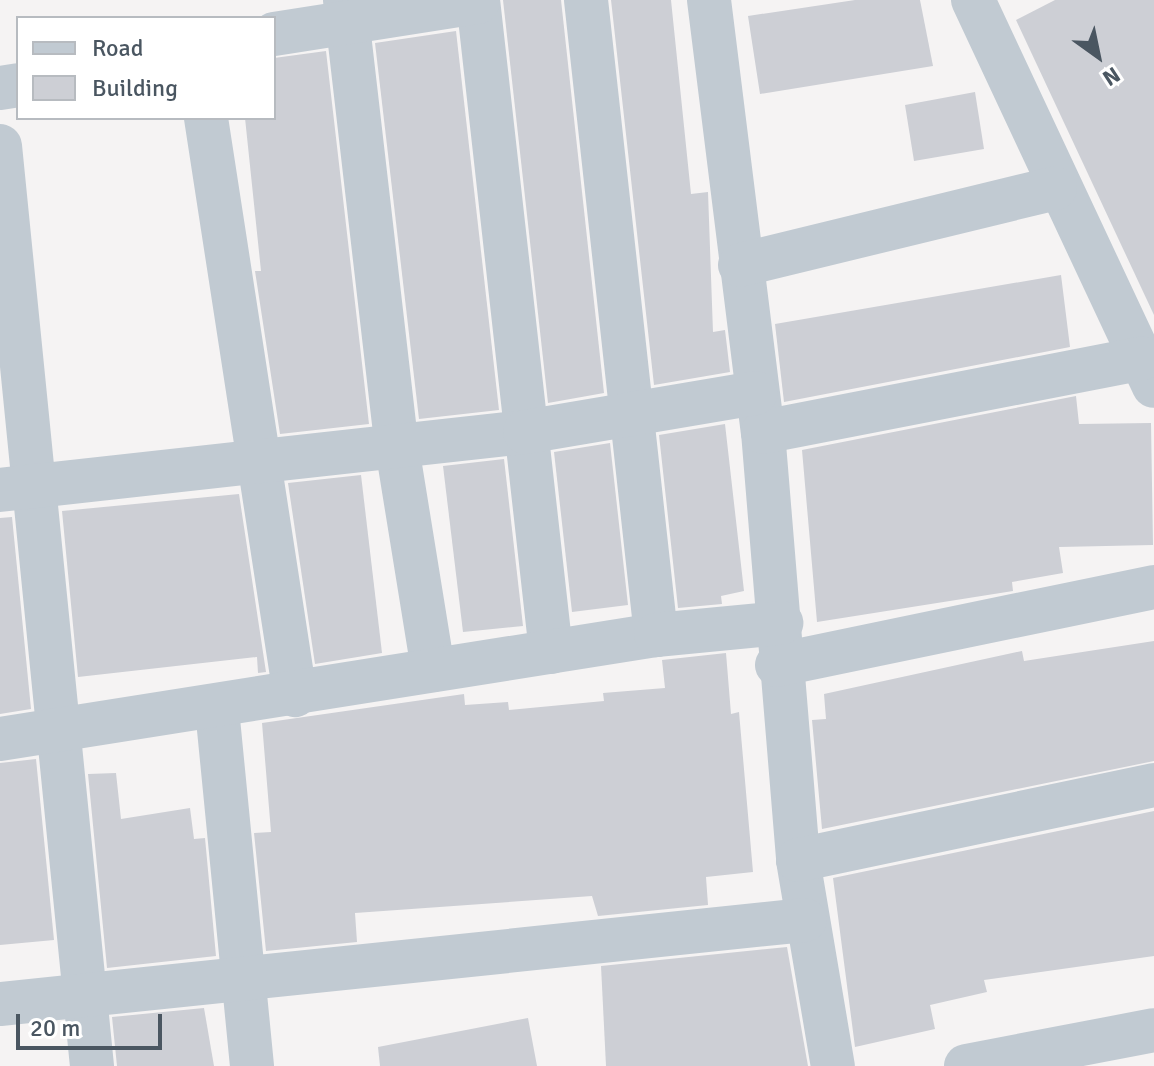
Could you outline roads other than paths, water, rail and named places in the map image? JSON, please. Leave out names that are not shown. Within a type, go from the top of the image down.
[{"type":"street","points":[[586,0],[656,635]]},
{"type":"street","points":[[19,488],[632,418],[759,413],[1148,372],[1055,188],[973,0]]},
{"type":"street","points":[[276,33],[345,10],[478,1],[551,652]]},
{"type":"street","points":[[721,3],[740,265],[759,413],[798,860],[805,920],[833,1066]]},
{"type":"street","points":[[345,10],[397,447],[433,670]]},
{"type":"street","points":[[206,120],[254,462],[295,695]]},
{"type":"street","points":[[0,146],[19,488],[53,732],[92,1066]]},
{"type":"street","points":[[740,265],[1055,188]]},
{"type":"street","points":[[0,739],[217,709],[433,670],[656,635],[779,644],[1154,587]]},
{"type":"street","points":[[217,709],[252,1066]]},
{"type":"street","points":[[798,860],[1154,785]]},
{"type":"street","points":[[0,1004],[82,992],[805,920]]},
{"type":"street","points":[[966,1066],[1154,1030]]}]
